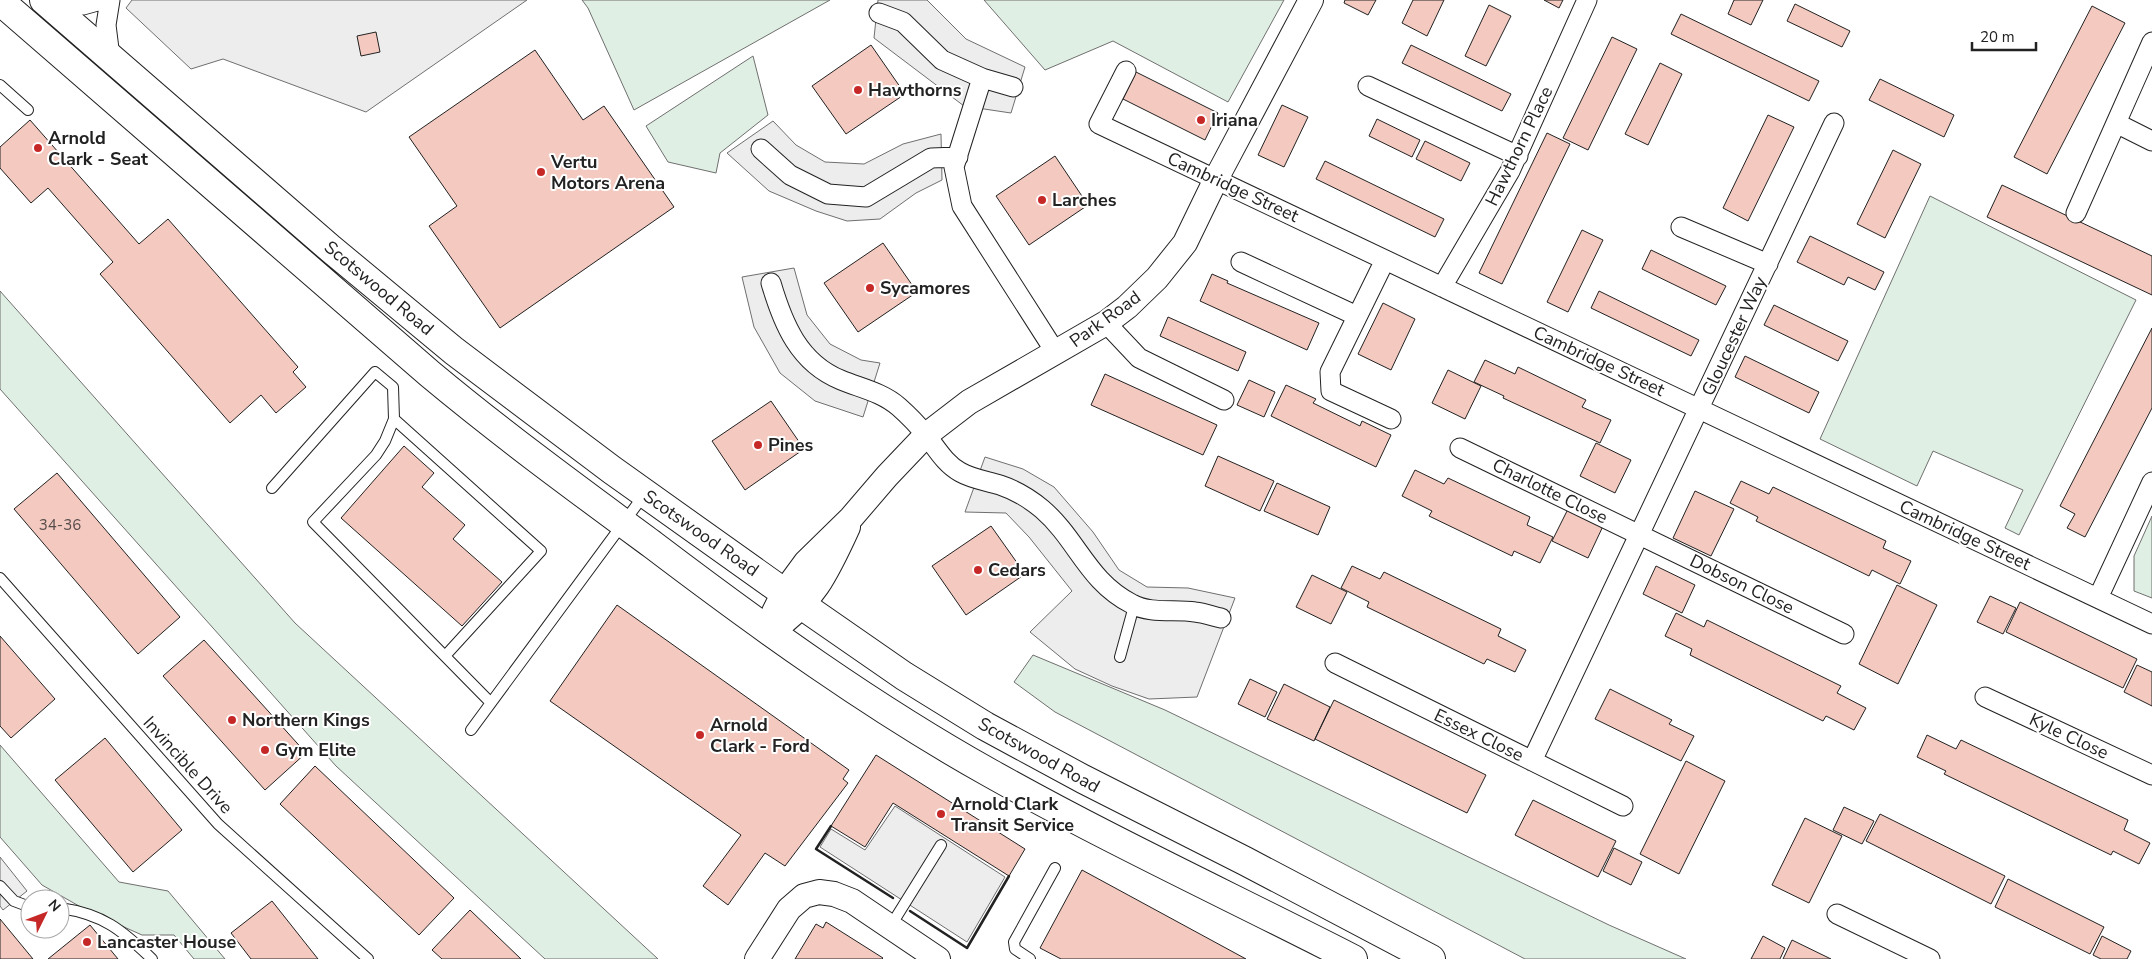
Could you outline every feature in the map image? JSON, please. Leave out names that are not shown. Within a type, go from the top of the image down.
[{"type":"main road","name":"Scotswood Road","points":[[0,1],[430,374],[548,469],[770,632],[835,677],[990,773],[1334,953],[1354,959]]},
{"type":"main road","name":"Scotswood Road","points":[[48,3],[324,242],[454,351],[645,494],[904,676],[984,726],[1082,780],[1246,861],[1420,958]]},
{"type":"street","points":[[48,3],[83,5],[101,0]]},
{"type":"street","points":[[110,0],[106,25],[110,57]]},
{"type":"street","name":"Park Road","points":[[770,632],[774,612],[794,599],[812,554],[851,518],[926,435],[970,402],[1106,323],[1127,307],[1157,278],[1185,243],[1216,179],[1311,0]]},
{"type":"street","name":"Hawthorn Place","points":[[1442,286],[1518,156],[1587,0]]},
{"type":"street","points":[[879,13],[903,22],[942,60],[982,78],[1013,87]]},
{"type":"street","points":[[2076,213],[2152,42]]},
{"type":"street","name":"Cambridge Street","points":[[1126,71],[1100,124],[2152,624]]},
{"type":"street","points":[[982,78],[954,167],[962,206],[1056,353]]},
{"type":"street","points":[[1368,86],[1518,156]]},
{"type":"street","name":"Gloucester Way","points":[[1532,761],[1834,123]]},
{"type":"street","points":[[2116,123],[2152,141]]},
{"type":"street","points":[[761,148],[790,175],[828,194],[866,197],[931,158],[958,157]]},
{"type":"street","name":"Gloucester Way","points":[[1681,227],[1768,264]]},
{"type":"street","points":[[1386,260],[1330,372],[1331,391],[1391,419]]},
{"type":"street","points":[[1241,262],[1357,316]]},
{"type":"street","points":[[771,283],[785,327],[796,344],[816,366],[840,380],[887,398],[898,406],[926,435],[943,458],[958,471],[1016,492],[1041,508],[1069,537],[1103,585],[1115,595],[1134,606],[1194,612],[1221,618]]},
{"type":"street","points":[[1106,323],[1139,358],[1224,400]]},
{"type":"street","name":"Charlotte Close","points":[[1460,448],[1640,534]]},
{"type":"street","points":[[2098,598],[2152,482]]},
{"type":"street","name":"Dobson Close","points":[[1640,534],[1844,634]]},
{"type":"street","name":"Essex Close","points":[[1335,664],[1623,806]]},
{"type":"street","name":"Kyle Close","points":[[1985,697],[2152,775]]},
{"type":"street","points":[[757,959],[789,909],[804,896],[819,892],[834,894],[852,901],[938,959]]},
{"type":"street","points":[[1838,914],[1930,959]]},
{"type":"lane","points":[[0,85],[28,110]]},
{"type":"lane","points":[[272,488],[375,372],[393,387],[394,419],[385,441],[376,455],[313,522],[491,703]]},
{"type":"lane","points":[[394,419],[541,551],[445,656]]},
{"type":"lane","points":[[471,730],[645,494]]},
{"type":"lane","name":"Invincible Drive","points":[[0,578],[218,824],[368,959]]},
{"type":"lane","points":[[1120,657],[1134,606]]},
{"type":"lane","points":[[890,928],[941,846]]},
{"type":"lane","points":[[1030,959],[1015,949],[1014,942],[1055,868]]},
{"type":"lane","points":[[0,886],[14,901],[20,903]]},
{"type":"lane","points":[[70,911],[104,920],[133,941],[152,959]]},
{"type":"green space","points":[[582,0],[830,0],[634,110],[588,8]]},
{"type":"green space","points":[[984,0],[1284,0],[1228,102],[1113,41],[1045,70]]},
{"type":"green space","points":[[753,56],[768,115],[720,153],[716,173],[668,162],[646,126]]},
{"type":"green space","points":[[1930,196],[2136,300],[2019,535],[2005,528],[2023,490],[1933,451],[1917,486],[1820,439]]},
{"type":"green space","points":[[0,291],[295,623],[658,959],[545,959],[336,766],[0,389]]},
{"type":"green space","points":[[2152,516],[2152,598],[2134,591],[2134,556]]},
{"type":"green space","points":[[1033,655],[1165,710],[1609,925],[1686,959],[1525,959],[1055,712],[1014,682]]},
{"type":"green space","points":[[0,745],[119,882],[168,891],[225,959],[194,959],[174,935],[142,935],[86,910],[70,901],[70,889],[49,889],[42,885],[0,837]]},
{"type":"shaded area","points":[[132,0],[527,0],[366,112],[223,59],[191,69],[126,8]]},
{"type":"shaded area","points":[[878,0],[927,0],[966,39],[1025,67],[1011,113],[964,106],[874,38]]},
{"type":"shaded area","points":[[773,121],[796,145],[825,162],[864,164],[903,144],[941,134],[942,180],[916,193],[880,219],[847,221],[816,211],[769,191],[727,153]]},
{"type":"shaded area","points":[[794,268],[807,315],[830,344],[861,360],[880,363],[863,417],[815,401],[780,373],[754,327],[742,277]]},
{"type":"shaded area","points":[[985,457],[1023,469],[1054,487],[1093,532],[1119,570],[1147,587],[1188,588],[1235,598],[1197,697],[1149,699],[1112,686],[1075,669],[1030,632],[1072,591],[1029,537],[1006,513],[965,512]]},
{"type":"shaded area","points":[[895,806],[1005,877],[967,942],[820,847],[831,829],[865,850]]},
{"type":"shaded area","points":[[0,857],[25,889],[20,889],[20,897],[3,910],[0,906]]},
{"type":"building","points":[[1345,0],[1376,0],[1368,15],[1344,3]]},
{"type":"building","points":[[1413,0],[1444,0],[1427,36],[1402,23]]},
{"type":"building","points":[[1544,0],[1563,0],[1559,8]]},
{"type":"building","points":[[1734,0],[1763,0],[1751,25],[1728,14]]},
{"type":"building","points":[[1795,4],[1850,31],[1842,47],[1787,21]]},
{"type":"building","points":[[1489,5],[1511,16],[1486,66],[1465,56]]},
{"type":"building","points":[[2092,6],[2125,23],[2047,174],[2014,157]]},
{"type":"building","points":[[1681,14],[1819,81],[1809,101],[1671,34]]},
{"type":"building","points":[[376,32],[380,52],[361,56],[357,36]]},
{"type":"building","points":[[1612,37],[1637,49],[1588,150],[1563,138]]},
{"type":"building","name":"Hawthorns","points":[[871,45],[905,94],[846,134],[812,86]]},
{"type":"building","points":[[1411,45],[1511,94],[1502,111],[1402,63]]},
{"type":"building","name":"Vertu Motors Arena","points":[[535,50],[583,120],[604,106],[674,207],[500,328],[429,226],[457,206],[409,137]]},
{"type":"building","points":[[1660,63],[1682,74],[1648,145],[1625,134]]},
{"type":"building","points":[[1136,72],[1218,113],[1205,140],[1123,99]]},
{"type":"building","points":[[1880,79],[1954,115],[1944,137],[1869,100]]},
{"type":"building","points":[[1282,105],[1308,117],[1284,167],[1258,155]]},
{"type":"building","points":[[1768,115],[1794,127],[1748,221],[1723,208]]},
{"type":"building","points":[[1377,119],[1420,140],[1412,157],[1369,136]]},
{"type":"building","points":[[30,120],[139,244],[168,219],[298,367],[293,372],[306,387],[276,413],[261,395],[230,423],[100,274],[113,262],[48,188],[31,203],[0,168],[0,147]]},
{"type":"building","points":[[1547,133],[1570,144],[1502,284],[1479,273]]},
{"type":"building","points":[[1425,141],[1470,163],[1461,181],[1416,159]]},
{"type":"building","points":[[1893,150],[1921,164],[1885,238],[1857,224]]},
{"type":"building","name":"Larches","points":[[1055,156],[1088,205],[1029,245],[996,196]]},
{"type":"building","points":[[1325,161],[1444,219],[1435,237],[1316,179]]},
{"type":"building","points":[[2002,185],[2152,256],[2152,295],[1987,217]]},
{"type":"building","points":[[1582,230],[1603,240],[1568,312],[1547,302]]},
{"type":"building","points":[[1810,236],[1884,272],[1875,290],[1848,277],[1844,285],[1797,262]]},
{"type":"building","name":"Sycamores","points":[[883,243],[917,292],[858,332],[824,283]]},
{"type":"building","points":[[1651,250],[1726,286],[1716,305],[1642,269]]},
{"type":"building","points":[[1212,274],[1228,281],[1227,283],[1319,323],[1307,350],[1200,301]]},
{"type":"building","points":[[1599,291],[1699,340],[1691,356],[1591,308]]},
{"type":"building","points":[[1383,303],[1415,319],[1391,370],[1358,354]]},
{"type":"building","points":[[1774,305],[1848,341],[1838,361],[1764,325]]},
{"type":"building","points":[[1168,317],[1246,352],[1238,371],[1160,336]]},
{"type":"building","points":[[2152,328],[2152,408],[2085,537],[2067,528],[2075,514],[2060,506]]},
{"type":"building","points":[[1745,356],[1819,392],[1809,413],[1735,377]]},
{"type":"building","points":[[1485,360],[1515,374],[1518,367],[1586,400],[1582,407],[1611,420],[1600,443],[1503,398],[1504,396],[1474,382]]},
{"type":"building","points":[[1448,370],[1481,386],[1465,419],[1432,403]]},
{"type":"building","points":[[1105,374],[1217,425],[1203,455],[1091,405]]},
{"type":"building","points":[[1249,380],[1275,392],[1264,417],[1237,405]]},
{"type":"building","points":[[1286,385],[1316,399],[1313,403],[1360,426],[1362,421],[1391,435],[1376,467],[1271,416]]},
{"type":"building","name":"Pines","points":[[771,401],[804,449],[745,490],[712,441]]},
{"type":"building","points":[[1596,443],[1631,460],[1615,493],[1580,476]]},
{"type":"building","points":[[404,446],[434,473],[422,487],[465,525],[453,539],[502,582],[462,626],[341,518]]},
{"type":"building","points":[[1218,456],[1274,481],[1260,511],[1205,486]]},
{"type":"building","points":[[1415,470],[1444,484],[1448,478],[1530,517],[1527,525],[1553,537],[1540,563],[1514,551],[1512,556],[1429,516],[1432,511],[1402,496]]},
{"type":"building","points":[[57,473],[180,617],[138,654],[14,509]]},
{"type":"building","points":[[1741,481],[1769,494],[1773,487],[1886,541],[1883,548],[1911,561],[1900,584],[1872,570],[1869,576],[1756,521],[1758,517],[1730,503]]},
{"type":"building","points":[[1277,483],[1330,507],[1318,535],[1264,511]]},
{"type":"building","points":[[1695,491],[1734,509],[1711,556],[1673,538]]},
{"type":"building","points":[[1569,507],[1604,524],[1588,558],[1552,541]]},
{"type":"building","name":"Cedars","points":[[991,526],[1025,574],[966,615],[932,566]]},
{"type":"building","points":[[1352,566],[1380,579],[1384,572],[1501,629],[1498,636],[1526,650],[1515,672],[1487,659],[1484,664],[1367,607],[1369,602],[1341,588]]},
{"type":"building","points":[[1656,566],[1695,585],[1682,613],[1643,594]]},
{"type":"building","points":[[1312,575],[1347,592],[1331,624],[1296,607]]},
{"type":"building","points":[[1897,585],[1937,605],[1898,684],[1859,664]]},
{"type":"building","points":[[1990,596],[2016,608],[2003,634],[1977,622]]},
{"type":"building","points":[[2020,602],[2137,659],[2123,688],[2006,632]]},
{"type":"building","name":"Arnold Clark - Ford","points":[[617,605],[849,770],[843,779],[848,783],[785,866],[765,853],[728,905],[703,886],[741,835],[550,701]]},
{"type":"building","points":[[1676,613],[1704,627],[1707,620],[1841,686],[1837,693],[1866,708],[1854,730],[1826,716],[1823,721],[1690,655],[1692,649],[1665,636]]},
{"type":"building","points":[[0,636],[55,699],[11,738],[0,726]]},
{"type":"building","points":[[204,640],[306,753],[265,790],[163,676]]},
{"type":"building","points":[[2137,665],[2152,672],[2152,706],[2124,692]]},
{"type":"building","points":[[1250,679],[1277,692],[1265,717],[1238,704]]},
{"type":"building","points":[[1284,684],[1330,707],[1314,741],[1267,719]]},
{"type":"building","points":[[1610,689],[1672,720],[1669,724],[1694,736],[1681,761],[1595,719]]},
{"type":"building","points":[[1334,700],[1486,775],[1467,813],[1315,739]]},
{"type":"building","points":[[1927,735],[1956,749],[1961,740],[2128,820],[2124,830],[2150,843],[2139,864],[2113,851],[2111,855],[1944,774],[1946,771],[1917,757]]},
{"type":"building","points":[[105,738],[182,830],[133,872],[55,780]]},
{"type":"building","name":"Arnold Clark Transit Service","points":[[876,755],[1025,849],[1009,876],[893,803],[865,847],[831,826]]},
{"type":"building","points":[[1686,761],[1725,781],[1679,874],[1640,854]]},
{"type":"building","points":[[315,766],[454,898],[419,935],[280,804]]},
{"type":"building","points":[[1533,800],[1616,841],[1598,877],[1515,835]]},
{"type":"building","points":[[1844,807],[1874,821],[1862,844],[1833,830]]},
{"type":"building","points":[[1880,814],[2005,876],[1991,904],[1866,841]]},
{"type":"building","points":[[1805,818],[1842,836],[1809,903],[1772,885]]},
{"type":"building","points":[[1614,848],[1642,862],[1631,885],[1603,871]]},
{"type":"building","points":[[1082,870],[1246,959],[1061,959],[1040,948]]},
{"type":"building","points":[[2008,879],[2104,927],[2090,954],[1995,907]]},
{"type":"building","points":[[272,901],[318,959],[251,959],[231,933]]},
{"type":"building","points":[[470,910],[521,959],[442,959],[432,950]]},
{"type":"building","points":[[0,919],[33,959],[0,959]]},
{"type":"building","points":[[826,922],[883,958],[795,959],[816,924],[823,928]]},
{"type":"building","name":"Lancaster House","points":[[90,925],[118,959],[48,959]]},
{"type":"building","points":[[1763,936],[1785,948],[1780,959],[1751,959]]},
{"type":"building","points":[[2102,936],[2131,951],[2127,959],[2101,959],[2093,955]]},
{"type":"building","points":[[1792,940],[1831,959],[1783,959]]},
{"type":"wall","points":[[831,826],[816,849],[893,898]]},
{"type":"wall","points":[[910,911],[967,948],[1009,876]]},
{"type":"place","name":"Hawthorns","points":[[858,90]]},
{"type":"place","name":"Iriana","points":[[1201,120]]},
{"type":"place","name":"Arnold Clark - Seat","points":[[38,148]]},
{"type":"place","name":"Vertu Motors Arena","points":[[541,172]]},
{"type":"place","name":"Larches","points":[[1042,200]]},
{"type":"place","name":"Sycamores","points":[[870,288]]},
{"type":"place","name":"Pines","points":[[758,445]]},
{"type":"place","name":"Cedars","points":[[978,570]]},
{"type":"place","name":"Northern Kings","points":[[232,720]]},
{"type":"place","name":"Arnold Clark - Ford","points":[[700,735]]},
{"type":"place","name":"Gym Elite","points":[[265,750]]},
{"type":"place","name":"Arnold Clark Transit Service","points":[[941,814]]},
{"type":"place","name":"Lancaster House","points":[[87,942]]}]
